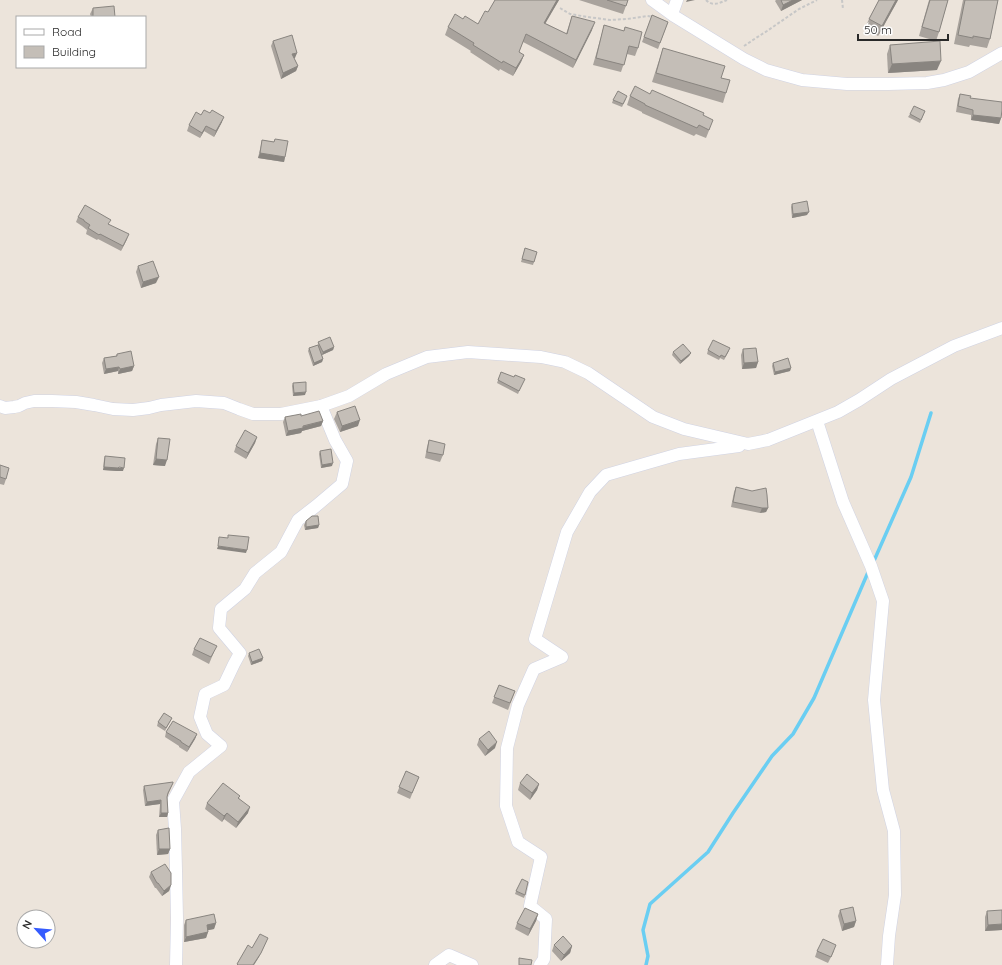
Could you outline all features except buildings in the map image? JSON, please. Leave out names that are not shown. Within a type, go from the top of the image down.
[{"type":"street","points":[[652,0],[670,13],[744,59],[766,70],[802,80],[847,84],[927,83],[944,80],[969,72],[1002,53]]},
{"type":"street","points":[[670,13],[677,0]]},
{"type":"street","points":[[540,965],[544,959],[546,920],[530,906],[541,857],[518,842],[506,806],[507,748],[518,706],[534,669],[562,657],[535,639],[567,532],[590,492],[606,475],[679,454],[768,440],[817,421],[838,412],[892,379],[954,346],[1002,328]]},
{"type":"street","points":[[0,406],[5,408],[19,406],[34,401],[52,401],[76,402],[113,409],[133,410],[196,401],[224,403],[253,414],[281,414],[321,406],[349,396],[386,374],[427,357],[468,352],[541,357],[565,362],[588,373],[653,417],[684,430],[748,444]]},
{"type":"street","points":[[176,965],[176,829],[173,801],[189,772],[221,746],[207,734],[200,717],[205,694],[224,685],[240,653],[219,628],[221,609],[245,589],[255,573],[282,552],[298,520],[342,484],[347,461],[335,440],[321,406]]},
{"type":"street","points":[[817,421],[843,502],[871,566],[883,601],[874,700],[882,790],[894,831],[895,895],[889,936],[887,965]]},
{"type":"street","points":[[435,965],[448,955],[472,965]]},
{"type":"path","points":[[706,0],[715,5],[727,0]]},
{"type":"path","points":[[729,50],[743,47],[798,9],[817,0]]},
{"type":"path","points":[[842,0],[843,9]]},
{"type":"path","points":[[560,8],[570,14],[610,20],[647,16],[656,17],[670,13]]},
{"type":"waterway","points":[[873,563],[911,477],[931,413]]},
{"type":"waterway","points":[[646,965],[648,956],[643,930],[650,904],[708,852],[772,756],[793,734],[814,698],[869,570]]}]
